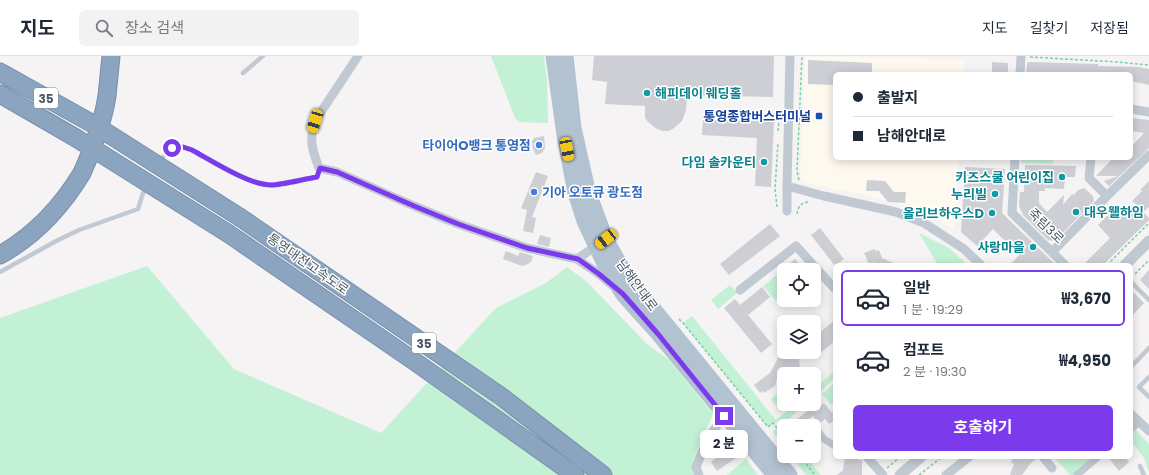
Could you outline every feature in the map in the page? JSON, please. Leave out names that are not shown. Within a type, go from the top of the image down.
[{"type":"highway","points":[[0,255],[19,243],[55,210],[72,190],[82,173],[104,116],[111,56]]},
{"type":"highway","name":"통영대전고속도로","points":[[0,72],[93,124],[241,218],[502,397],[603,475]]},
{"type":"highway","name":"통영대전고속도로","points":[[0,94],[76,138],[229,234],[414,361],[575,475]]},
{"type":"main road","name":"남해안대로","points":[[553,56],[564,135],[575,193],[584,222],[790,475]]},
{"type":"main road","name":"남해안대로","points":[[566,56],[574,128],[605,266],[623,294],[658,334],[774,475]]},
{"type":"street","points":[[358,56],[315,121],[312,132],[312,150],[320,168],[337,172],[458,224],[527,248],[578,259],[623,294]]},
{"type":"street","points":[[787,211],[790,56]]},
{"type":"street","points":[[1021,72],[1025,57]]},
{"type":"street","points":[[1133,109],[1149,112]]},
{"type":"street","points":[[1052,252],[1149,155]]},
{"type":"street","name":"죽림3로","points":[[1015,160],[1012,213],[1063,263]]},
{"type":"street","points":[[1091,160],[1089,178],[1107,196]]},
{"type":"street","points":[[787,186],[896,212],[924,223],[964,249],[979,263]]},
{"type":"street","points":[[1127,263],[1149,241]]},
{"type":"street","points":[[578,259],[601,243]]},
{"type":"street","points":[[740,290],[796,246],[833,287]]},
{"type":"street","points":[[699,475],[696,467],[708,438],[724,416]]},
{"type":"street","points":[[1133,416],[1149,431]]},
{"type":"street","points":[[821,435],[833,445]]},
{"type":"street","points":[[870,459],[882,474]]},
{"type":"street","points":[[900,475],[919,459]]},
{"type":"street","points":[[946,475],[966,459]]},
{"type":"street","points":[[1045,459],[1052,468]]},
{"type":"street","points":[[1077,475],[1096,459]]},
{"type":"lane","points":[[243,73],[263,56]]},
{"type":"lane","points":[[164,156],[172,148],[183,147],[192,150],[244,178],[254,182],[271,185],[317,177],[320,168]]},
{"type":"lane","points":[[0,272],[28,255],[65,236],[138,210],[142,193],[148,184]]},
{"type":"lane","points":[[1133,284],[1149,300]]},
{"type":"lane","points":[[1133,364],[1149,348]]},
{"type":"lane","points":[[1149,377],[1139,387],[1149,397]]},
{"type":"lane","points":[[1140,466],[1144,475]]},
{"type":"path","points":[[801,185],[797,176],[797,171],[802,56]]},
{"type":"path","points":[[1025,57],[1117,62],[1149,66]]},
{"type":"path","points":[[778,143],[775,189],[778,208]]},
{"type":"path","points":[[797,214],[798,208],[802,203],[807,201],[814,203]]},
{"type":"path","points":[[1109,263],[1149,223]]},
{"type":"path","points":[[1135,274],[1149,260]]},
{"type":"path","points":[[677,318],[683,323],[768,427],[773,423],[777,428]]},
{"type":"path","points":[[882,474],[898,459]]},
{"type":"path","points":[[920,475],[940,459]]},
{"type":"path","points":[[806,463],[815,475]]},
{"type":"shaded area","name":"통영종합버스터미널","points":[[805,56],[965,60],[964,72],[833,72],[833,160],[959,160],[954,229],[930,214],[870,196],[805,183],[800,178]]},
{"type":"green space","points":[[491,56],[544,56],[547,81],[548,123],[519,122],[515,118]]},
{"type":"green space","points":[[1021,160],[1053,160],[1053,164],[1021,163]]},
{"type":"green space","points":[[919,233],[949,248],[966,263],[937,263]]},
{"type":"green space","points":[[147,266],[234,369],[381,433],[496,308],[546,283],[567,267],[587,282],[647,344],[669,360],[713,414],[692,465],[694,475],[0,475],[0,318]]},
{"type":"green space","points":[[777,275],[777,300],[776,301],[763,286]]},
{"type":"green space","points":[[730,285],[737,293],[718,309],[711,300]]},
{"type":"green space","points":[[692,316],[777,421],[768,427],[683,323]]},
{"type":"green space","points":[[833,373],[833,380],[821,391],[821,383]]},
{"type":"green space","points":[[833,385],[833,403],[831,405],[822,394]]},
{"type":"green space","points":[[777,394],[777,407],[771,399]]},
{"type":"green space","points":[[787,411],[797,411],[789,419],[777,419]]},
{"type":"green space","points":[[1133,427],[1149,444],[1149,472],[1144,458],[1133,444]]},
{"type":"green space","points":[[777,429],[777,437],[773,432]]},
{"type":"green space","points":[[746,459],[758,475],[727,475],[728,474]]},
{"type":"green space","points":[[1056,459],[1092,459],[1073,475],[1070,475]]},
{"type":"green space","points":[[797,463],[811,463],[821,475],[806,475]]},
{"type":"building","name":"해피데이 웨딩홀","points":[[594,56],[774,56],[773,97],[687,95],[686,110],[682,121],[669,131],[663,131],[657,129],[645,118],[645,106],[605,104],[607,82],[592,80]]},
{"type":"building","points":[[808,60],[872,63],[872,72],[833,72],[833,85],[808,84]]},
{"type":"building","points":[[992,62],[1008,63],[1008,72],[992,72]]},
{"type":"building","points":[[1028,62],[1139,67],[1149,69],[1149,85],[1133,81],[1133,72],[1026,72]]},
{"type":"building","points":[[1133,118],[1149,120],[1149,148],[1109,186],[1104,181],[1118,176],[1096,176],[1111,160],[1133,160],[1133,145],[1144,133],[1133,131]]},
{"type":"building","name":"다임 솔카운티","points":[[703,120],[774,121],[771,187],[755,186],[757,138],[702,135]]},
{"type":"building","name":"타이어O뱅크 통영점","points":[[544,136],[545,148],[542,153],[536,155],[533,149],[532,141],[534,138]]},
{"type":"building","points":[[1025,165],[1076,166],[1075,177],[1065,177],[1064,189],[1045,188],[1045,191],[1039,191],[1039,203],[1047,212],[1064,195],[1063,205],[1072,194],[1074,195],[1078,190],[1084,188],[1093,196],[1094,201],[1055,241],[1048,240],[1023,215],[1019,206],[1020,192],[1024,192]]},
{"type":"building","points":[[965,167],[1005,169],[1002,213],[1054,263],[1012,263],[1019,255],[993,229],[977,246],[961,232]]},
{"type":"building","name":"기아 오토큐 광도점","points":[[536,172],[548,176],[532,217],[536,218],[533,233],[523,231],[527,210],[521,208]]},
{"type":"building","points":[[867,180],[885,181],[894,192],[906,192],[905,203],[888,202],[879,191],[866,191]]},
{"type":"building","points":[[1149,181],[1149,207],[1143,212],[1149,220],[1105,263],[1085,263],[1110,238],[1098,225],[1117,206],[1126,214],[1136,204],[1132,201],[1142,191],[1140,190]]},
{"type":"building","points":[[770,224],[780,236],[729,275],[720,264]]},
{"type":"building","points":[[820,228],[844,259],[839,263],[833,263],[811,235]]},
{"type":"building","points":[[540,235],[551,238],[549,247],[537,244]]},
{"type":"building","points":[[874,249],[876,251],[879,250],[882,258],[893,263],[869,263],[864,253]]},
{"type":"building","points":[[506,251],[518,256],[520,252],[533,256],[531,262],[522,266],[503,259]]},
{"type":"building","points":[[795,259],[799,263],[790,263]]},
{"type":"building","points":[[1149,270],[1149,289],[1140,280]]},
{"type":"building","points":[[762,287],[770,297],[748,315],[772,344],[761,353],[724,308],[735,299],[740,305]]},
{"type":"building","points":[[1133,292],[1144,303],[1133,315]]},
{"type":"building","points":[[833,322],[833,343],[821,352],[821,331]]},
{"type":"building","points":[[777,359],[799,359],[800,367],[777,367],[775,386],[764,393],[763,391],[760,393],[754,385],[770,373]]},
{"type":"building","points":[[824,403],[832,413],[833,412],[833,421],[829,424],[825,419],[821,422],[821,419],[815,419],[813,416],[808,419],[797,419],[808,411],[821,411],[821,405]]},
{"type":"building","points":[[729,448],[736,458],[717,471],[711,462]]},
{"type":"building","points":[[845,459],[862,460],[862,475],[837,475],[843,470]]},
{"type":"building","points":[[1013,459],[1036,459],[1022,475],[1010,475],[1014,464],[1011,462]]},
{"type":"building","points":[[1110,459],[1127,459],[1129,462],[1119,471]]},
{"type":"place","name":"해피데이 웨딩홀","points":[[647,93]]},
{"type":"place","name":"통영종합버스터미널","points":[[819,116]]},
{"type":"place","name":"타이어O뱅크 통영점","points":[[539,145]]},
{"type":"place","name":"다임 솔카운티","points":[[764,162]]},
{"type":"place","name":"키즈스쿨 어린이집","points":[[1062,177]]},
{"type":"place","name":"기아 오토큐 광도점","points":[[534,192]]},
{"type":"place","name":"누리빌","points":[[995,194]]},
{"type":"place","name":"대우웰하임","points":[[1076,212]]},
{"type":"place","name":"올리브하우스D","points":[[992,213]]},
{"type":"place","name":"사랑마을","points":[[1033,247]]},
{"type":"route","points":[[172,148],[183,147],[192,150],[244,178],[254,182],[271,185],[317,177],[320,168],[337,172],[458,224],[527,248],[578,259],[623,294],[658,334],[724,416]]}]
